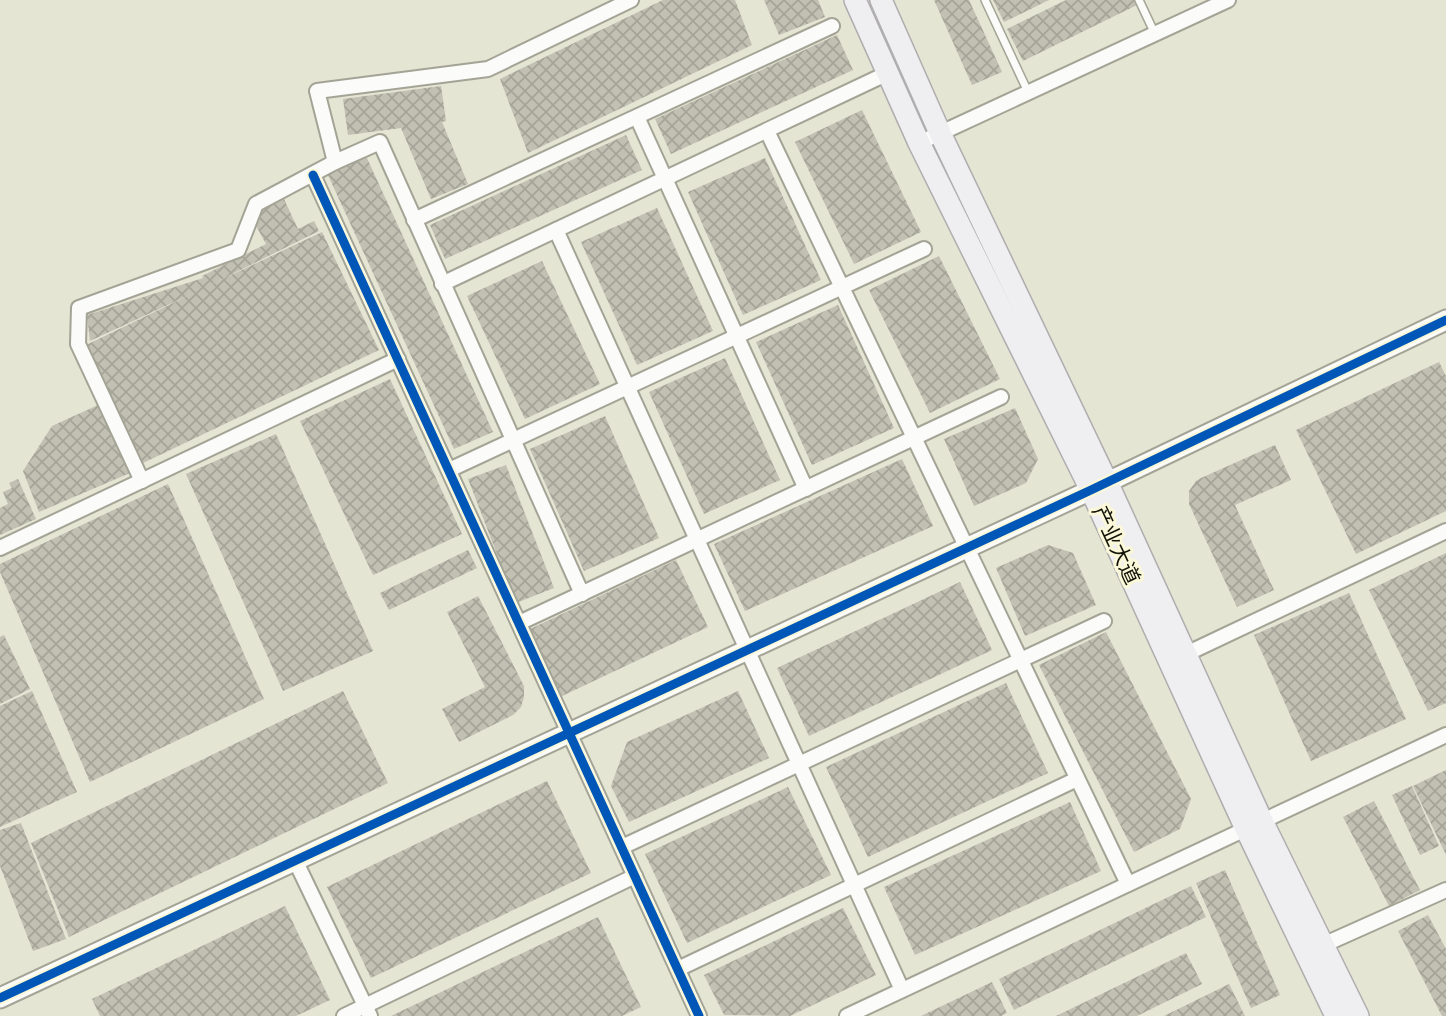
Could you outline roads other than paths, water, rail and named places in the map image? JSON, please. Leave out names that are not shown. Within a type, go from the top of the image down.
[{"type":"main road","name":"产业大道","points":[[855,0],[919,142],[1186,654],[1254,825],[1323,945],[1358,1016]]},
{"type":"main road","name":"产业大道","points":[[881,0],[1254,825],[1336,1016]]},
{"type":"street","points":[[335,162],[317,92],[488,69],[631,0]]},
{"type":"street","points":[[919,142],[1228,0]]},
{"type":"street","points":[[414,220],[832,26]]},
{"type":"street","points":[[442,284],[888,73]]},
{"type":"street","points":[[637,117],[806,489]]},
{"type":"street","points":[[767,131],[1128,884]]},
{"type":"street","points":[[142,481],[78,344],[79,309],[238,250],[256,204],[335,162],[380,142],[582,594]]},
{"type":"street","points":[[313,174],[699,1016]]},
{"type":"street","points":[[556,230],[902,990]]},
{"type":"street","points":[[449,470],[924,249]]},
{"type":"street","points":[[0,998],[967,548],[1446,320]]},
{"type":"street","points":[[0,548],[398,359]]},
{"type":"street","points":[[519,624],[1001,397]]},
{"type":"street","points":[[1186,654],[1446,531]]},
{"type":"street","points":[[622,847],[1104,621]]},
{"type":"street","points":[[847,1016],[1446,735]]},
{"type":"street","points":[[678,969],[1077,779]]},
{"type":"street","points":[[295,860],[367,1011]]},
{"type":"street","points":[[344,1016],[367,1011],[635,876]]},
{"type":"street","points":[[1323,945],[1446,890]]},
{"type":"lane","points":[[985,0],[1028,92]]},
{"type":"lane","points":[[1139,0],[1155,34]]}]
